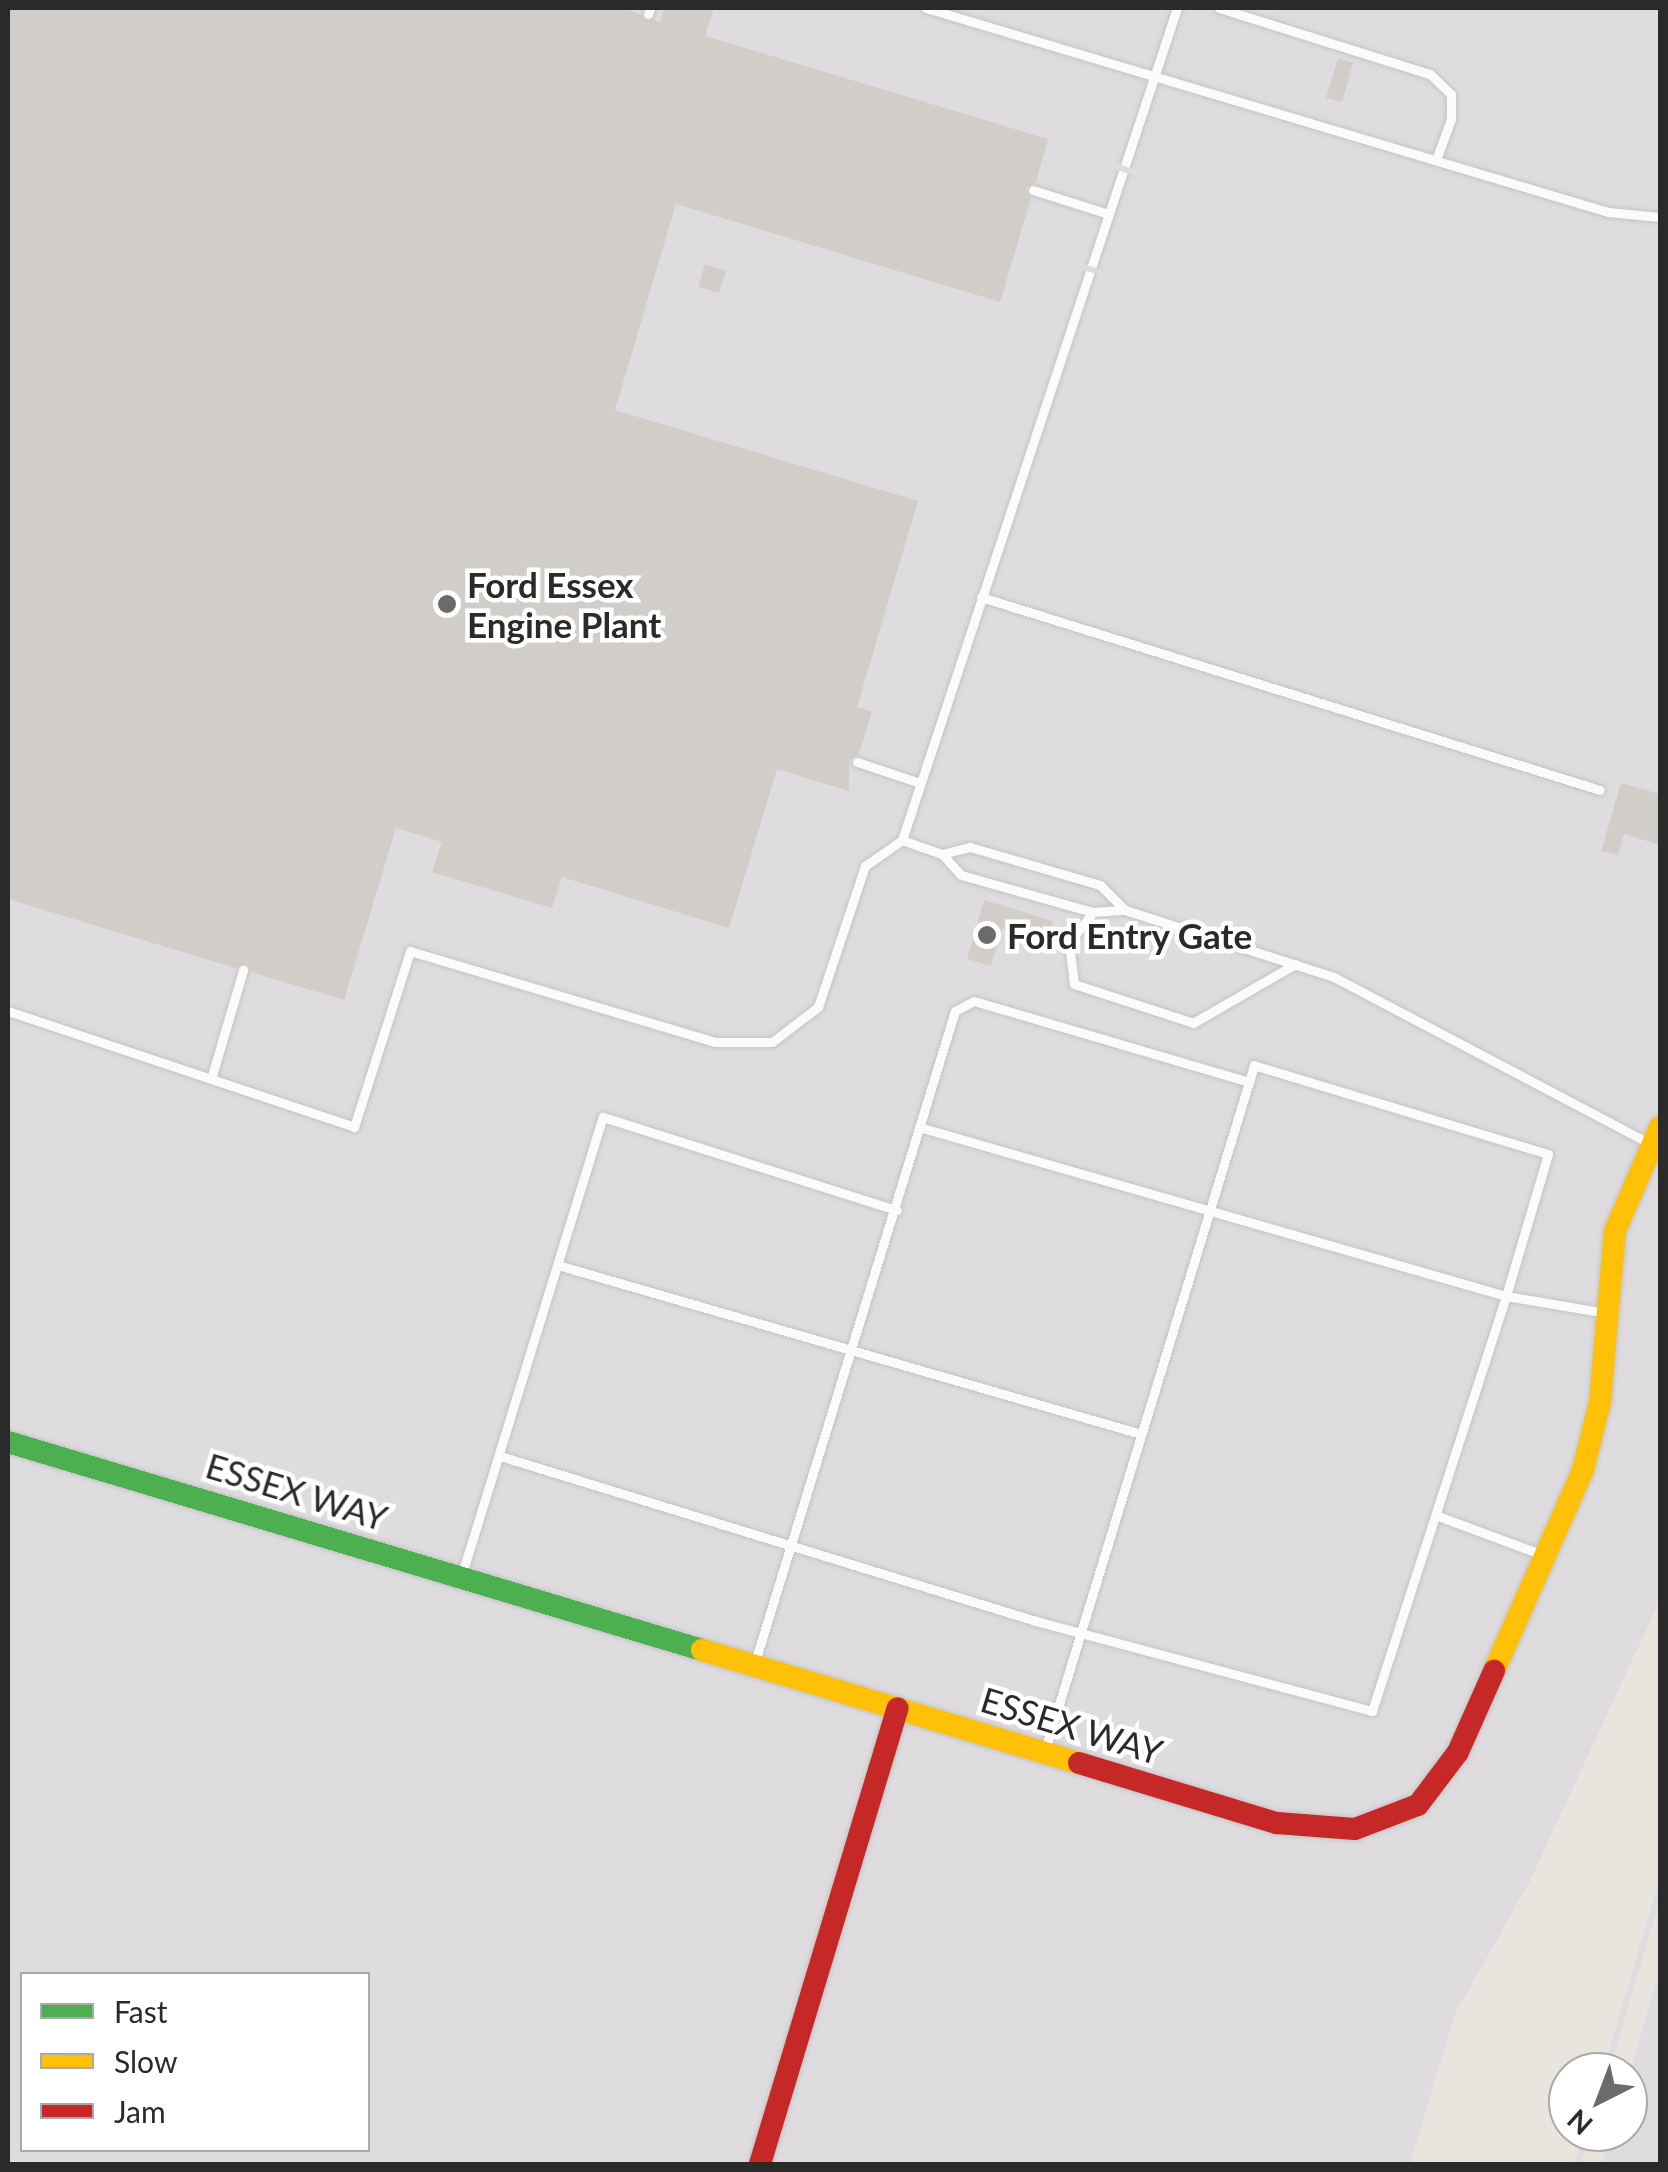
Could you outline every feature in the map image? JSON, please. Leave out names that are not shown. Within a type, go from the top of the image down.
[{"type":"street","name":"ESSEX WAY","points":[[8,1442],[1277,1823],[1355,1829],[1418,1805],[1458,1752],[1545,1556],[1588,1453],[1615,1231],[1655,1135]]},
{"type":"street","points":[[760,2164],[898,1708]]},
{"type":"lane","points":[[926,8],[1608,212],[1660,217]]},
{"type":"lane","points":[[8,1011],[354,1127],[410,951],[715,1042],[772,1042],[818,1007],[865,866],[902,840],[1177,8]]},
{"type":"lane","points":[[1219,8],[1430,74],[1451,94],[1452,120],[1436,160]]},
{"type":"lane","points":[[1034,190],[1108,214]]},
{"type":"lane","points":[[982,597],[1600,790]]},
{"type":"lane","points":[[857,762],[920,783]]},
{"type":"lane","points":[[902,840],[942,854],[961,875],[1093,912],[1125,910],[1295,964],[1419,1016],[1655,1135]]},
{"type":"lane","points":[[942,854],[970,847],[1100,885],[1125,910]]},
{"type":"lane","points":[[1093,912],[1069,943],[1074,984],[1194,1023],[1295,964]]},
{"type":"lane","points":[[212,1079],[243,970]]},
{"type":"lane","points":[[754,1665],[955,1012],[974,1002],[1249,1082]]},
{"type":"lane","points":[[500,1456],[1082,1633],[1372,1711],[1438,1516],[1548,1154],[1254,1064],[1082,1633],[1044,1752]]},
{"type":"lane","points":[[461,1577],[561,1266],[603,1117],[897,1210]]},
{"type":"lane","points":[[919,1127],[1506,1296],[1606,1313]]},
{"type":"lane","points":[[561,1266],[1141,1434]]},
{"type":"lane","points":[[1438,1516],[1545,1556]]},
{"type":"shaded area","points":[[8,8],[1660,8],[1660,1600],[1530,1881],[1455,2014],[1410,2164],[8,2164]]},
{"type":"shaded area","points":[[1660,1970],[1660,2164],[1601,2164],[1605,2152],[1648,2152],[1648,2052],[1635,2052]]},
{"type":"building","name":"Ford Essex Engine Plant","points":[[8,8],[623,8],[660,22],[664,8],[714,8],[705,36],[1048,139],[1036,182],[1025,188],[1031,198],[1000,302],[676,204],[615,410],[918,501],[857,707],[872,712],[859,754],[849,760],[849,791],[777,769],[729,928],[562,877],[552,908],[432,872],[442,842],[396,828],[344,1000],[251,972],[246,963],[235,968],[8,899]]},
{"type":"building","points":[[1338,58],[1353,63],[1342,102],[1326,98]]},
{"type":"building","points":[[705,264],[726,271],[719,293],[698,287]]},
{"type":"building","points":[[1621,783],[1660,794],[1660,845],[1624,834],[1618,855],[1601,851]]},
{"type":"building","name":"Ford Entry Gate","points":[[984,900],[1053,921],[1047,942],[1002,928],[991,966],[967,959]]},
{"type":"railway","points":[[1055,148],[1483,279],[1576,327],[1660,386]]},
{"type":"railway","points":[[1025,249],[1532,405],[1607,440],[1660,479]]},
{"type":"railway","points":[[1388,345],[1488,377]]},
{"type":"railway","points":[[1153,844],[1379,912],[1517,974],[1607,1030],[1660,1086]]},
{"type":"railway","points":[[1612,2052],[1660,1889]]},
{"type":"railway","points":[[1578,2164],[1582,2152]]},
{"type":"traffic: fast","points":[[8,1442],[702,1650]]},
{"type":"traffic: slow","points":[[1494,1671],[1583,1470],[1600,1402],[1615,1231],[1660,1127]]},
{"type":"traffic: slow","points":[[702,1650],[1079,1763]]},
{"type":"traffic: jam","points":[[1079,1763],[1277,1823],[1355,1829],[1418,1805],[1458,1752],[1494,1671]]},
{"type":"traffic: jam","points":[[760,2164],[898,1708]]},
{"type":"place","name":"Ford Essex Engine Plant","points":[[447,604]]},
{"type":"place","name":"Ford Entry Gate","points":[[987,935]]}]
